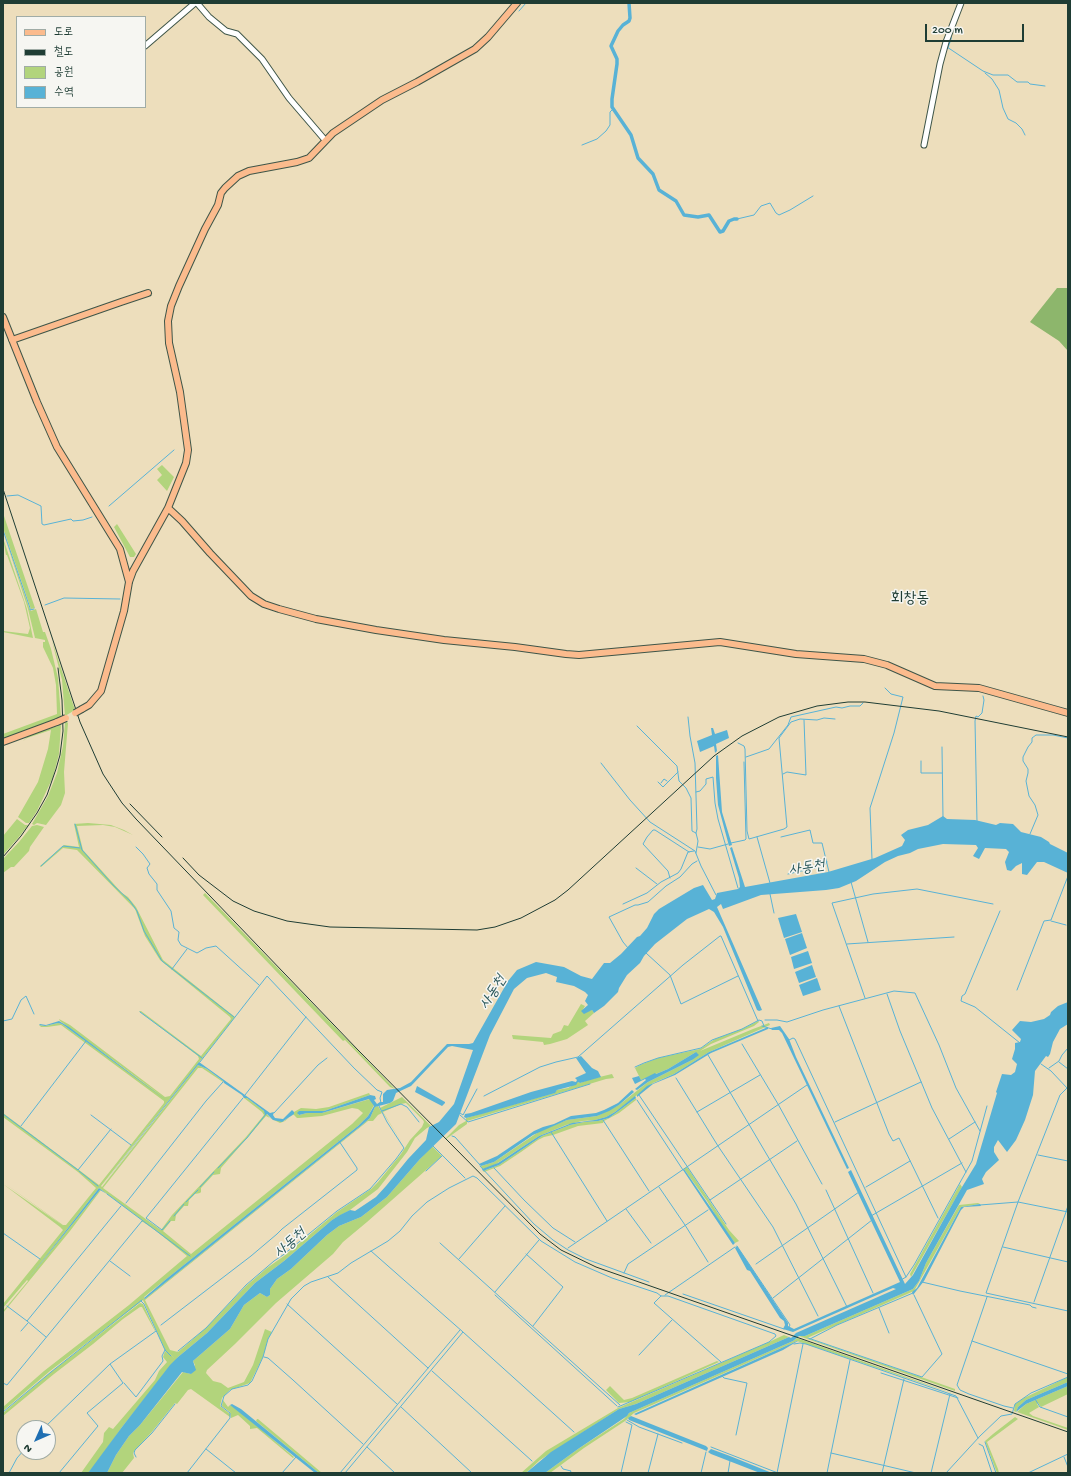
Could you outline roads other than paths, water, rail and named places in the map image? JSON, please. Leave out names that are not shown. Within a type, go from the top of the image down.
[{"type":"main road","points":[[3,742],[57,722],[89,705],[97,696],[104,683],[124,611],[129,582],[133,571],[168,508],[185,469],[187,457],[180,385],[168,335],[169,313],[179,286],[205,229],[218,205],[221,194],[227,185],[238,176],[249,171],[306,160],[333,133],[382,100],[475,49],[488,37],[517,3]]},
{"type":"main road","points":[[12,340],[148,293]]},
{"type":"main road","points":[[3,317],[37,402],[57,447],[120,549],[129,582]]},
{"type":"main road","points":[[168,508],[182,521],[251,596],[264,604],[316,619],[444,640],[578,655],[720,642],[796,654],[864,659],[887,664],[936,686],[979,688],[1068,713]]},
{"type":"street","points":[[146,45],[196,3],[208,17],[226,31],[237,34],[262,59],[300,111],[325,140]]},
{"type":"street","points":[[924,145],[940,64],[946,42],[961,3]]},
{"type":"water","points":[[711,728],[713,728],[715,734],[727,730],[729,738],[716,744],[717,751],[715,753],[714,746],[700,752],[697,741],[712,735]]},
{"type":"water","points":[[718,755],[722,812],[732,845],[729,846],[718,805],[716,756]]},
{"type":"water","points":[[943,816],[947,819],[975,820],[996,825],[1000,823],[1013,824],[1021,832],[1041,837],[1050,844],[1068,853],[1068,873],[1044,862],[1037,862],[1027,875],[1022,874],[1022,863],[1011,871],[1007,870],[1005,862],[1009,852],[1006,849],[985,848],[979,859],[973,856],[978,848],[976,845],[943,844],[918,849],[898,856],[885,862],[856,881],[839,888],[761,895],[723,909],[721,904],[717,907],[762,1010],[759,1011],[757,1010],[723,927],[714,912],[709,909],[687,919],[655,944],[640,963],[627,975],[618,992],[604,1006],[594,1013],[592,1010],[584,1014],[581,1011],[588,1005],[585,1001],[588,995],[585,992],[574,986],[556,982],[557,977],[546,973],[527,978],[514,989],[490,1035],[456,1124],[420,1159],[387,1197],[361,1217],[339,1226],[327,1235],[291,1269],[277,1279],[270,1289],[270,1295],[267,1297],[260,1293],[244,1305],[230,1329],[193,1361],[196,1370],[191,1374],[182,1372],[140,1425],[129,1436],[116,1455],[107,1473],[88,1473],[170,1365],[207,1333],[255,1283],[284,1261],[332,1220],[350,1210],[355,1211],[376,1197],[426,1140],[429,1127],[439,1122],[454,1104],[473,1050],[452,1046],[448,1047],[411,1086],[396,1093],[393,1101],[375,1107],[370,1118],[362,1125],[145,1299],[144,1298],[165,1280],[358,1126],[368,1116],[374,1106],[369,1099],[322,1113],[307,1113],[299,1115],[297,1113],[299,1111],[324,1111],[370,1095],[375,1096],[376,1099],[374,1100],[377,1104],[383,1102],[383,1094],[387,1090],[400,1088],[411,1082],[447,1044],[473,1043],[508,981],[517,970],[536,962],[564,967],[581,976],[592,979],[604,963],[610,963],[637,937],[640,936],[647,928],[654,914],[659,909],[694,888],[703,885],[712,900],[715,899],[717,893],[738,889],[740,887],[739,878],[730,848],[732,847],[745,887],[828,872],[875,858],[902,846],[905,840],[901,835],[908,830],[928,825]]},
{"type":"water","points":[[796,914],[802,932],[784,938],[778,918]]},
{"type":"water","points":[[802,933],[807,948],[790,955],[785,939]]},
{"type":"water","points":[[808,951],[812,963],[794,969],[791,957]]},
{"type":"water","points":[[812,965],[816,977],[799,983],[795,972]]},
{"type":"water","points":[[817,978],[821,990],[803,996],[799,985]]},
{"type":"water","points":[[1068,1002],[1068,1024],[1060,1029],[1053,1042],[1050,1054],[1048,1057],[1046,1056],[1035,1071],[1033,1095],[1025,1120],[1016,1140],[1007,1152],[998,1140],[994,1147],[994,1152],[999,1160],[986,1172],[982,1179],[984,1184],[967,1190],[926,1263],[919,1281],[913,1289],[805,1336],[799,1336],[793,1341],[629,1413],[627,1416],[545,1473],[526,1473],[551,1452],[619,1409],[636,1404],[789,1337],[791,1338],[796,1333],[896,1289],[893,1288],[793,1332],[783,1329],[785,1325],[784,1321],[780,1318],[750,1271],[747,1270],[735,1248],[737,1246],[788,1323],[788,1326],[794,1329],[900,1282],[848,1172],[851,1170],[905,1284],[913,1275],[976,1164],[1002,1074],[1011,1075],[1015,1072],[1017,1064],[1012,1059],[1015,1043],[1020,1042],[1021,1039],[1012,1030],[1020,1021],[1031,1022],[1044,1019],[1058,1006]]},
{"type":"water","points":[[59,1021],[166,1100],[62,1024],[58,1023],[45,1026],[39,1025],[46,1025]]},
{"type":"water","points":[[780,1026],[789,1039],[796,1057],[849,1168],[847,1169],[782,1033],[779,1030],[772,1030],[771,1028]]},
{"type":"water","points":[[768,1027],[768,1029],[711,1053],[675,1075],[653,1084],[637,1097],[637,1095],[647,1086],[674,1074],[709,1052]]},
{"type":"water","points":[[696,1052],[699,1055],[692,1060],[648,1082],[637,1090],[635,1089],[646,1080],[645,1079],[635,1084],[632,1078],[639,1076],[641,1080],[655,1073],[656,1074],[668,1069]]},
{"type":"water","points":[[581,1056],[592,1068],[598,1071],[601,1077],[580,1083],[578,1082],[576,1085],[557,1090],[555,1093],[482,1114],[466,1118],[464,1117],[465,1114],[531,1092],[572,1081],[576,1082],[577,1080],[575,1078],[586,1073],[576,1058]]},
{"type":"water","points":[[199,1062],[270,1113],[274,1112],[273,1115],[275,1118],[283,1119],[292,1110],[294,1114],[282,1122],[273,1120],[267,1114],[265,1115],[264,1111],[247,1098],[244,1098],[207,1069],[198,1065],[101,1187]]},
{"type":"water","points":[[417,1086],[445,1103],[442,1106],[415,1092]]},
{"type":"water","points":[[632,1090],[634,1092],[619,1105],[609,1111],[597,1116],[567,1120],[533,1135],[494,1162],[481,1166],[479,1164],[497,1156],[534,1131],[543,1127],[554,1124],[571,1116],[596,1113],[604,1110],[618,1103]]},
{"type":"water","points":[[635,1096],[636,1098],[609,1118],[570,1125],[542,1136],[499,1165],[483,1171],[482,1169],[498,1163],[539,1136],[572,1123],[606,1117],[615,1112]]},
{"type":"water","points":[[684,1169],[735,1243],[733,1245],[683,1170]]},
{"type":"water","points":[[99,1188],[107,1194],[100,1190],[29,1278]]},
{"type":"water","points":[[980,1204],[981,1206],[964,1207],[961,1210],[924,1281],[913,1295],[912,1292],[917,1288],[961,1207]]},
{"type":"water","points":[[797,1341],[783,1350],[643,1412],[636,1415],[634,1414]]},
{"type":"water","points":[[1068,1382],[1068,1386],[1026,1404],[1016,1412],[1018,1407],[1026,1400]]},
{"type":"water","points":[[232,1404],[241,1409],[319,1473],[315,1473],[230,1405]]},
{"type":"water","points":[[631,1416],[706,1446],[708,1448],[707,1451],[629,1420],[628,1418]]},
{"type":"water","points":[[711,1449],[772,1473],[760,1473],[711,1454],[708,1452]]},
{"type":"waterway","points":[[519,11],[526,3]]},
{"type":"waterway","points":[[629,3],[629,21],[618,31],[611,46],[617,59],[612,107],[631,135],[638,158],[653,174],[659,190],[676,201],[684,215],[698,217],[709,215],[720,232],[723,231],[729,221],[737,219]]},
{"type":"waterway","points":[[947,47],[950,38]]},
{"type":"waterway","points":[[947,47],[983,71],[993,75],[1008,75],[1017,82],[1028,82],[1030,84],[1045,86]]},
{"type":"waterway","points":[[985,73],[992,79],[999,90],[1003,108],[1008,119],[1016,123],[1025,135]]},
{"type":"waterway","points":[[582,145],[597,139],[606,131],[610,125],[610,112],[613,109]]},
{"type":"waterway","points":[[737,219],[754,215],[761,206],[770,203],[779,215],[813,196]]},
{"type":"waterway","points":[[109,506],[174,450]]},
{"type":"waterway","points":[[7,496],[18,495],[41,506],[42,524],[44,525],[71,519],[73,521],[92,517]]},
{"type":"waterway","points":[[3,530],[30,610],[34,609]]},
{"type":"waterway","points":[[45,605],[64,598],[120,599]]},
{"type":"waterway","points":[[872,859],[870,808],[894,733],[903,697],[891,694],[885,688]]},
{"type":"waterway","points":[[977,822],[975,721],[976,716],[978,717],[982,713],[984,700],[983,696]]},
{"type":"waterway","points":[[746,757],[769,749],[788,725],[791,717],[836,707],[842,708],[860,706],[863,703]]},
{"type":"waterway","points":[[688,717],[695,763],[696,833]]},
{"type":"waterway","points":[[738,743],[744,746],[745,749],[747,831],[749,839],[787,827],[779,738],[791,722],[800,719],[835,719]]},
{"type":"waterway","points":[[783,774],[787,772],[806,775],[804,720]]},
{"type":"waterway","points":[[637,726],[677,766],[679,781],[686,788],[691,798],[692,831],[696,833],[698,841],[696,853]]},
{"type":"waterway","points":[[1030,834],[1038,815],[1035,805],[1029,796],[1026,781],[1028,769],[1023,761],[1023,757],[1032,742],[1032,738],[1036,735],[1053,735],[1068,738]]},
{"type":"waterway","points":[[942,747],[943,817]]},
{"type":"waterway","points":[[921,761],[921,773],[942,773]]},
{"type":"waterway","points":[[731,843],[746,839],[744,762]]},
{"type":"waterway","points":[[601,763],[630,800],[650,822],[695,851],[716,895]]},
{"type":"waterway","points":[[658,782],[663,787],[678,772]]},
{"type":"waterway","points":[[696,792],[700,791],[706,784],[706,779],[713,777],[718,819],[738,888]]},
{"type":"waterway","points":[[661,783],[664,779],[667,781]]},
{"type":"waterway","points":[[75,824],[82,850],[113,885],[130,901],[137,911],[144,931],[162,961],[234,1017]]},
{"type":"waterway","points":[[670,878],[668,871],[643,844],[647,837],[653,830],[655,830],[689,852]]},
{"type":"waterway","name":"사동천","points":[[781,837],[810,830],[813,843],[822,843],[829,872]]},
{"type":"waterway","points":[[757,837],[770,883]]},
{"type":"waterway","points":[[698,847],[710,849],[728,844]]},
{"type":"waterway","points":[[41,866],[63,846],[80,848]]},
{"type":"waterway","points":[[136,847],[150,864],[147,868],[149,874],[157,884],[157,890],[171,911],[174,928],[179,932],[178,940],[181,945],[197,953],[206,948],[216,946],[259,985]]},
{"type":"waterway","points":[[623,904],[647,893],[661,882],[678,873],[688,852],[694,851]]},
{"type":"waterway","points":[[628,948],[609,917],[635,905],[648,902],[666,886],[680,877],[692,864],[697,861]]},
{"type":"waterway","name":"사동천","points":[[788,874],[824,866],[827,862]]},
{"type":"waterway","points":[[636,868],[657,884]]},
{"type":"waterway","points":[[1017,990],[1044,921],[1051,920],[1068,876]]},
{"type":"waterway","points":[[851,882],[868,942]]},
{"type":"waterway","points":[[865,998],[832,903],[873,894],[917,889],[993,904]]},
{"type":"waterway","points":[[770,894],[774,913]]},
{"type":"waterway","points":[[1000,911],[961,1001],[975,1007],[1020,1043]]},
{"type":"waterway","points":[[1051,921],[1066,925]]},
{"type":"waterway","points":[[484,1096],[540,1067],[578,1057],[683,965],[720,936],[758,1021]]},
{"type":"waterway","points":[[847,944],[954,937]]},
{"type":"waterway","points":[[172,969],[187,949]]},
{"type":"waterway","points":[[646,953],[670,975],[681,1004],[738,976]]},
{"type":"waterway","points":[[200,1062],[267,976],[354,1068],[377,1090],[382,1092],[380,1098],[381,1103]]},
{"type":"waterway","points":[[765,1020],[787,1022],[823,1010],[894,991],[915,993],[939,1045],[956,1088],[980,1131]]},
{"type":"waterway","points":[[887,994],[900,1031],[932,1108],[966,1172]]},
{"type":"waterway","points":[[3,1021],[12,1019],[21,1000],[26,996],[34,1014]]},
{"type":"waterway","points":[[839,1006],[889,1134],[893,1141],[899,1138],[938,1218]]},
{"type":"waterway","points":[[140,1012],[202,1058]]},
{"type":"waterway","points":[[245,1095],[306,1017]]},
{"type":"waterway","points":[[635,1067],[658,1058],[701,1048],[712,1040],[742,1029],[759,1020],[762,1021],[764,1026]]},
{"type":"waterway","points":[[762,1026],[772,1029]]},
{"type":"waterway","points":[[789,1040],[793,1038],[795,1039],[906,1277]]},
{"type":"waterway","points":[[21,1126],[86,1041]]},
{"type":"waterway","points":[[742,1044],[778,1104],[822,1184]]},
{"type":"waterway","points":[[1049,1068],[1059,1061],[1068,1048]]},
{"type":"waterway","points":[[708,1055],[796,1204],[847,1307]]},
{"type":"waterway","points":[[274,1113],[318,1065],[327,1058]]},
{"type":"waterway","points":[[1059,1062],[1068,1069]]},
{"type":"waterway","points":[[1041,1064],[1051,1071],[1068,1089]]},
{"type":"waterway","points":[[697,1112],[760,1075]]},
{"type":"waterway","points":[[676,1078],[718,1146],[773,1227],[818,1316]]},
{"type":"waterway","points":[[126,1203],[206,1101],[223,1082]]},
{"type":"waterway","points":[[835,1122],[921,1082]]},
{"type":"waterway","points":[[460,1115],[468,1122],[590,1084]]},
{"type":"waterway","points":[[568,1248],[807,1085]]},
{"type":"waterway","points":[[980,1205],[1018,1202],[1060,1095],[1067,1088]]},
{"type":"waterway","points":[[460,1113],[463,1115],[477,1089]]},
{"type":"waterway","points":[[639,1095],[726,1224]]},
{"type":"waterway","points":[[170,1221],[162,1230],[146,1218],[243,1098]]},
{"type":"waterway","points":[[637,1100],[683,1170]]},
{"type":"waterway","points":[[382,1111],[401,1104],[407,1107],[419,1122]]},
{"type":"waterway","name":"사동천","points":[[178,1351],[206,1328],[246,1285],[274,1261],[337,1211],[370,1189],[396,1159],[404,1148],[387,1122],[379,1106]]},
{"type":"waterway","points":[[901,1280],[906,1277],[914,1265],[972,1161],[987,1106]]},
{"type":"waterway","points":[[3,1114],[78,1170],[111,1129]]},
{"type":"waterway","points":[[218,1168],[247,1138],[266,1114]]},
{"type":"waterway","points":[[91,1115],[131,1145]]},
{"type":"waterway","points":[[603,1120],[649,1191]]},
{"type":"waterway","points":[[949,1139],[975,1122]]},
{"type":"waterway","points":[[551,1132],[607,1221]]},
{"type":"waterway","points":[[452,1136],[455,1137],[480,1165]]},
{"type":"waterway","name":"사동천","points":[[161,1325],[251,1256],[282,1229],[357,1170],[339,1141]]},
{"type":"waterway","points":[[710,1200],[797,1141]]},
{"type":"waterway","points":[[433,1146],[465,1178]]},
{"type":"waterway","points":[[1038,1155],[1068,1161]]},
{"type":"waterway","points":[[426,1171],[442,1156]]},
{"type":"waterway","points":[[866,1187],[910,1161]]},
{"type":"waterway","points":[[871,1216],[962,1163]]},
{"type":"waterway","points":[[480,1166],[534,1224],[553,1240],[586,1259],[649,1282]]},
{"type":"waterway","points":[[494,1168],[553,1228],[575,1242]]},
{"type":"waterway","points":[[79,1171],[98,1186]]},
{"type":"waterway","points":[[200,1187],[214,1172]]},
{"type":"waterway","points":[[187,1473],[230,1418],[230,1413],[221,1406],[224,1396],[232,1389],[248,1385],[252,1381],[263,1357],[268,1339],[291,1299],[304,1286],[311,1282],[338,1273],[351,1263],[388,1241],[400,1231],[412,1216],[427,1202],[449,1188],[473,1176],[477,1178],[541,1241],[575,1262],[612,1278],[657,1293],[661,1296],[668,1296],[775,1334],[776,1336],[769,1342],[618,1407]]},
{"type":"waterway","points":[[659,1187],[708,1262]]},
{"type":"waterway","points":[[186,1202],[198,1190]]},
{"type":"waterway","points":[[826,1190],[873,1293]]},
{"type":"waterway","points":[[756,1264],[859,1192]]},
{"type":"waterway","points":[[107,1194],[190,1256]]},
{"type":"waterway","points":[[1068,1212],[1018,1202],[986,1293],[1068,1311]]},
{"type":"waterway","points":[[174,1216],[184,1204]]},
{"type":"waterway","points":[[7,1306],[27,1321],[121,1206]]},
{"type":"waterway","points":[[459,1259],[505,1206]]},
{"type":"waterway","points":[[1068,1206],[1066,1211],[1068,1211]]},
{"type":"waterway","points":[[626,1209],[651,1243]]},
{"type":"waterway","points":[[624,1273],[628,1264],[708,1210]]},
{"type":"waterway","points":[[1034,1302],[1066,1212]]},
{"type":"waterway","points":[[773,1298],[872,1220]]},
{"type":"waterway","points":[[3,1383],[7,1385],[142,1221]]},
{"type":"waterway","points":[[3,1233],[40,1259]]},
{"type":"waterway","points":[[495,1292],[539,1240]]},
{"type":"waterway","points":[[440,1243],[620,1405]]},
{"type":"waterway","points":[[737,1246],[790,1325],[789,1327]]},
{"type":"waterway","points":[[665,1295],[735,1247]]},
{"type":"waterway","points":[[1003,1247],[1068,1262]]},
{"type":"waterway","points":[[345,1473],[463,1332],[371,1251]]},
{"type":"waterway","points":[[526,1254],[563,1287],[533,1326]]},
{"type":"waterway","points":[[110,1261],[130,1276]]},
{"type":"waterway","points":[[328,1277],[428,1368]]},
{"type":"waterway","points":[[922,1282],[1030,1305],[1036,1308]]},
{"type":"waterway","points":[[810,1339],[837,1325],[913,1293]]},
{"type":"waterway","points":[[683,1294],[784,1329]]},
{"type":"waterway","points":[[495,1295],[617,1406]]},
{"type":"waterway","points":[[808,1338],[922,1377],[942,1354],[914,1295]]},
{"type":"waterway","points":[[661,1296],[654,1303],[721,1362]]},
{"type":"waterway","points":[[987,1297],[957,1385],[960,1390],[969,1394],[1013,1408]]},
{"type":"waterway","points":[[3,1412],[142,1300]]},
{"type":"waterway","points":[[141,1301],[144,1304],[165,1350],[171,1356]]},
{"type":"waterway","points":[[287,1304],[397,1404]]},
{"type":"waterway","points":[[879,1308],[889,1333]]},
{"type":"waterway","points":[[639,1355],[672,1320]]},
{"type":"waterway","points":[[27,1321],[46,1337]]},
{"type":"waterway","points":[[21,1331],[28,1323]]},
{"type":"waterway","points":[[340,1473],[460,1330]]},
{"type":"waterway","points":[[59,1473],[98,1426],[87,1413],[123,1383],[110,1364],[156,1331]]},
{"type":"waterway","points":[[463,1332],[574,1432]]},
{"type":"waterway","points":[[972,1341],[1068,1374]]},
{"type":"waterway","points":[[794,1344],[806,1344],[956,1396],[978,1438]]},
{"type":"waterway","points":[[777,1473],[803,1344]]},
{"type":"waterway","points":[[124,1383],[136,1397],[163,1361],[162,1356],[165,1350]]},
{"type":"waterway","points":[[264,1357],[268,1358],[363,1444]]},
{"type":"waterway","points":[[827,1473],[850,1360]]},
{"type":"waterway","points":[[52,1420],[110,1364]]},
{"type":"waterway","points":[[432,1371],[532,1461]]},
{"type":"waterway","points":[[881,1373],[958,1398]]},
{"type":"waterway","points":[[722,1376],[724,1378],[747,1383],[736,1435]]},
{"type":"waterway","points":[[946,1473],[980,1436],[1001,1416],[1012,1414],[1015,1404],[1031,1393],[1068,1377]]},
{"type":"waterway","points":[[882,1473],[904,1379]]},
{"type":"waterway","points":[[931,1473],[950,1394]]},
{"type":"waterway","points":[[1035,1399],[1040,1407],[1068,1417]]},
{"type":"waterway","points":[[136,1457],[134,1453],[135,1450],[152,1433],[175,1404]]},
{"type":"waterway","points":[[401,1407],[472,1473]]},
{"type":"waterway","points":[[627,1420],[639,1427],[682,1443]]},
{"type":"waterway","points":[[621,1473],[632,1425],[626,1422]]},
{"type":"waterway","points":[[648,1473],[658,1434]]},
{"type":"waterway","points":[[985,1442],[996,1473]]},
{"type":"waterway","points":[[979,1444],[983,1446],[992,1473]]},
{"type":"waterway","points":[[367,1447],[395,1473]]},
{"type":"waterway","points":[[711,1447],[778,1473]]},
{"type":"waterway","points":[[206,1449],[236,1473]]},
{"type":"waterway","points":[[701,1473],[706,1452]]},
{"type":"waterway","points":[[831,1453],[916,1473]]},
{"type":"waterway","points":[[1028,1473],[1068,1454]]},
{"type":"waterway","points":[[282,1473],[296,1457]]},
{"type":"waterway","points":[[1064,1457],[1068,1467]]},
{"type":"waterway","points":[[9,1473],[16,1460]]},
{"type":"waterway","points":[[728,1473],[730,1461]]},
{"type":"waterway","points":[[561,1466],[563,1469],[571,1471],[570,1473]]},
{"type":"railway","points":[[3,489],[80,722],[103,774],[122,803],[358,1050],[540,1234],[561,1250],[596,1267],[1068,1432]]},
{"type":"railway","points":[[3,857],[21,836],[37,813],[47,795],[56,769],[60,755],[63,731],[62,700],[58,668]]},
{"type":"railway","points":[[183,858],[199,875],[233,901],[254,911],[287,921],[330,927],[477,930],[495,927],[521,918],[555,900],[568,890],[714,756],[742,736],[779,717],[817,706],[848,702],[865,702],[939,711],[1068,737]]},
{"type":"railway","points":[[130,804],[162,837]]},
{"type":"district","name":"회창동","points":[[910,600]]}]
